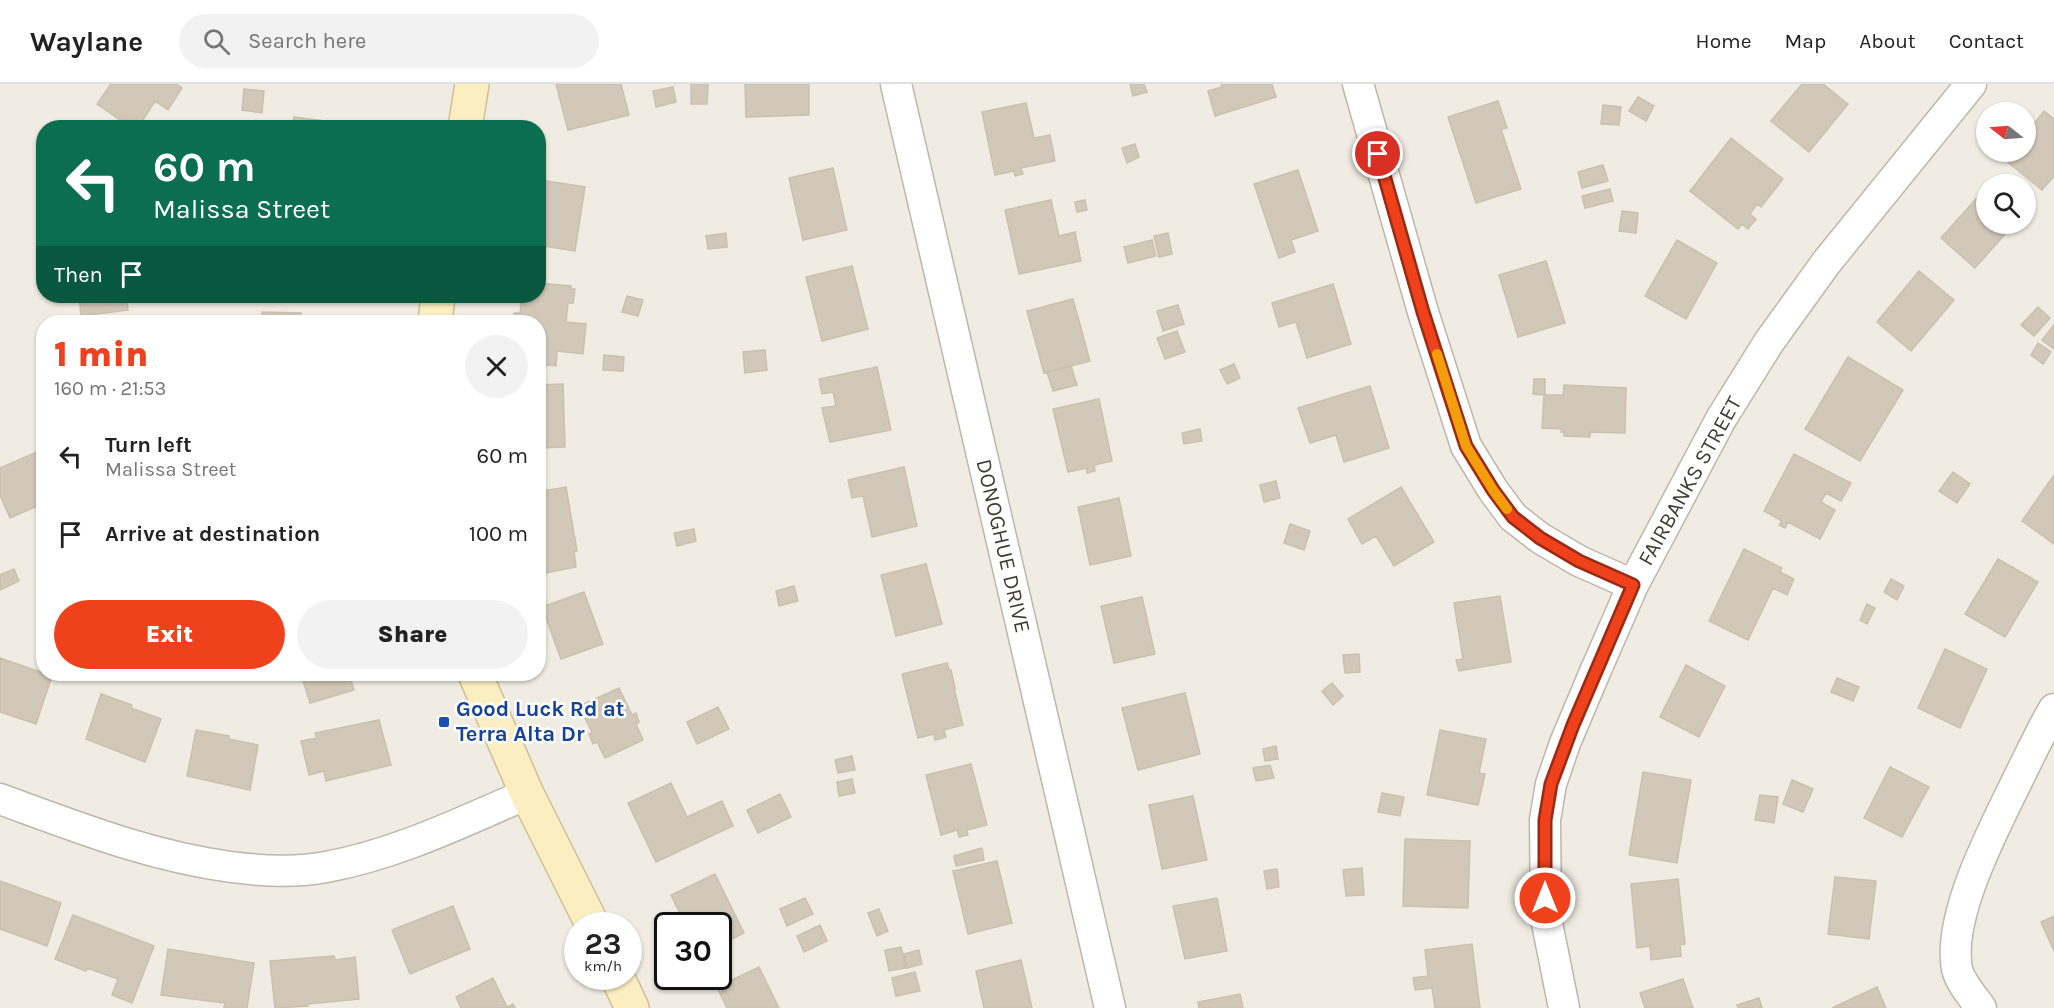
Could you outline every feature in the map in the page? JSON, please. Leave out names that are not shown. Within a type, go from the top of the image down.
[{"type":"main road","points":[[466,120],[472,84]]},
{"type":"main road","points":[[478,681],[527,794],[586,912]]},
{"type":"main road","points":[[624,990],[632,1008]]},
{"type":"street","name":"DONOGHUE DRIVE","points":[[896,84],[1110,1008]]},
{"type":"street","points":[[1358,84],[1423,312],[1466,446],[1513,517],[1540,538],[1579,561],[1633,585]]},
{"type":"street","name":"FAIRBANKS STREET","points":[[1564,1008],[1546,918],[1545,820],[1550,793],[1565,743],[1633,585],[1721,419],[1768,342],[1826,263],[1971,84]]},
{"type":"street","points":[[1981,1008],[1969,993],[1957,970],[1957,935],[1963,907],[1988,840],[2054,709]]},
{"type":"street","points":[[0,799],[132,846],[161,854],[238,868],[287,871],[325,867],[370,856],[423,838],[527,794]]},
{"type":"building","points":[[111,84],[176,84],[182,88],[168,110],[155,101],[143,120],[120,120],[97,104]]},
{"type":"building","points":[[556,84],[621,84],[629,115],[568,130]]},
{"type":"building","points":[[691,84],[708,84],[707,104],[691,104]]},
{"type":"building","points":[[745,84],[809,84],[809,115],[746,117]]},
{"type":"building","points":[[1130,84],[1144,84],[1147,92],[1133,96]]},
{"type":"building","points":[[1221,84],[1272,84],[1276,97],[1215,116],[1208,91],[1222,87]]},
{"type":"building","points":[[1802,84],[1823,84],[1848,104],[1809,152],[1771,121]]},
{"type":"building","points":[[673,87],[676,102],[656,107],[653,91]]},
{"type":"building","points":[[244,89],[264,91],[262,113],[242,110]]},
{"type":"building","points":[[1638,97],[1654,106],[1646,121],[1629,111]]},
{"type":"building","points":[[1498,101],[1507,128],[1501,129],[1521,189],[1476,203],[1448,117]]},
{"type":"building","points":[[1026,103],[1034,138],[1050,135],[1055,161],[1021,168],[1023,174],[1015,176],[1014,171],[995,175],[982,112]]},
{"type":"building","points":[[1603,105],[1621,107],[1619,125],[1601,124]]},
{"type":"building","points":[[2044,111],[2054,119],[2054,176],[2042,190],[2036,185],[2036,174],[2022,174],[2007,162],[2036,162],[2036,121]]},
{"type":"building","points":[[294,117],[317,120],[293,120]]},
{"type":"building","points":[[1731,138],[1783,179],[1761,207],[1757,204],[1750,214],[1756,219],[1748,229],[1742,224],[1738,229],[1690,191]]},
{"type":"building","points":[[1135,144],[1139,157],[1127,163],[1122,148]]},
{"type":"building","points":[[1603,165],[1608,181],[1582,188],[1578,172]]},
{"type":"building","points":[[833,168],[847,230],[803,240],[789,178]]},
{"type":"building","points":[[1298,170],[1318,231],[1291,240],[1295,252],[1279,258],[1254,184]]},
{"type":"building","points":[[546,181],[585,187],[575,251],[546,246]]},
{"type":"building","points":[[1610,189],[1613,201],[1585,208],[1582,196]]},
{"type":"building","points":[[1976,199],[1976,234],[2005,234],[1975,268],[1941,238]]},
{"type":"building","points":[[1051,200],[1059,236],[1075,232],[1081,261],[1019,274],[1005,210]]},
{"type":"building","points":[[1085,200],[1087,210],[1077,212],[1075,202]]},
{"type":"building","points":[[1622,211],[1638,213],[1636,233],[1619,231]]},
{"type":"building","points":[[726,233],[727,247],[708,249],[706,236]]},
{"type":"building","points":[[1168,233],[1172,254],[1159,257],[1154,236]]},
{"type":"building","points":[[1152,240],[1156,256],[1128,263],[1124,247]]},
{"type":"building","points":[[1677,240],[1717,263],[1686,319],[1645,296]]},
{"type":"building","points":[[1546,261],[1565,323],[1518,337],[1499,275]]},
{"type":"building","points":[[852,266],[868,329],[822,341],[806,277]]},
{"type":"building","points":[[1919,271],[1954,300],[1911,351],[1877,322]]},
{"type":"building","points":[[546,284],[571,286],[571,289],[575,289],[573,303],[568,303],[566,322],[586,324],[583,354],[557,351],[556,366],[546,365],[546,315],[514,315],[514,313],[520,313],[521,303],[546,303]]},
{"type":"building","points":[[1333,284],[1351,344],[1307,358],[1296,322],[1279,327],[1272,303]]},
{"type":"building","points":[[627,296],[643,300],[638,316],[622,312]]},
{"type":"building","points":[[1073,299],[1090,361],[1044,373],[1027,311]]},
{"type":"building","points":[[80,303],[127,303],[128,310],[81,315]]},
{"type":"building","points":[[1178,305],[1184,324],[1163,331],[1157,311]]},
{"type":"building","points":[[2038,307],[2050,318],[2034,336],[2021,325]]},
{"type":"building","points":[[262,312],[301,313],[301,315],[262,315]]},
{"type":"building","points":[[2054,325],[2054,349],[2042,340]]},
{"type":"building","points":[[1177,331],[1185,352],[1165,359],[1157,338]]},
{"type":"building","points":[[2038,343],[2051,352],[2043,364],[2031,355]]},
{"type":"building","points":[[765,350],[767,370],[745,373],[743,352]]},
{"type":"building","points":[[604,355],[624,357],[623,371],[603,370]]},
{"type":"building","points":[[1848,357],[1903,390],[1860,461],[1805,429]]},
{"type":"building","points":[[1234,364],[1240,378],[1227,384],[1220,370]]},
{"type":"building","points":[[1071,366],[1077,385],[1053,391],[1047,372]]},
{"type":"building","points":[[877,367],[891,430],[830,442],[822,408],[836,406],[833,392],[822,394],[819,379]]},
{"type":"building","points":[[1534,379],[1545,379],[1545,395],[1563,395],[1564,385],[1626,388],[1625,433],[1590,432],[1590,437],[1564,436],[1562,429],[1542,428],[1544,395],[1533,394]]},
{"type":"building","points":[[563,384],[565,447],[546,448],[546,385]]},
{"type":"building","points":[[1370,386],[1389,448],[1344,462],[1336,435],[1310,443],[1298,408]]},
{"type":"building","points":[[1099,399],[1112,461],[1094,465],[1095,471],[1087,473],[1087,468],[1068,472],[1053,409]]},
{"type":"building","points":[[1200,429],[1202,441],[1184,444],[1182,433]]},
{"type":"building","points":[[36,452],[36,507],[10,518],[0,495],[0,468]]},
{"type":"building","points":[[1794,454],[1851,483],[1841,501],[1826,493],[1821,502],[1835,510],[1820,539],[1788,522],[1785,528],[1779,525],[1782,521],[1764,511]]},
{"type":"building","points":[[904,467],[917,526],[872,537],[863,496],[852,498],[848,480]]},
{"type":"building","points":[[1953,472],[1970,484],[1957,503],[1939,491]]},
{"type":"building","points":[[2054,475],[2054,544],[2022,521]]},
{"type":"building","points":[[1276,481],[1280,498],[1264,502],[1260,485]]},
{"type":"building","points":[[566,487],[577,551],[574,551],[576,567],[546,573],[546,491]]},
{"type":"building","points":[[1401,487],[1434,542],[1394,566],[1376,536],[1362,544],[1348,519]]},
{"type":"building","points":[[1119,498],[1131,556],[1090,565],[1078,507]]},
{"type":"building","points":[[1290,524],[1310,531],[1304,550],[1284,543]]},
{"type":"building","points":[[694,529],[696,541],[677,546],[674,533]]},
{"type":"building","points":[[1744,549],[1782,568],[1780,572],[1794,579],[1787,595],[1773,588],[1748,640],[1709,621]]},
{"type":"building","points":[[1998,559],[2038,582],[2005,637],[1965,614]]},
{"type":"building","points":[[926,564],[942,624],[896,636],[881,575]]},
{"type":"building","points":[[14,569],[19,581],[0,590],[0,575]]},
{"type":"building","points":[[1891,579],[1904,586],[1897,600],[1884,592]]},
{"type":"building","points":[[794,586],[798,601],[779,606],[776,591]]},
{"type":"building","points":[[584,592],[603,644],[561,659],[546,618],[546,606]]},
{"type":"building","points":[[1500,596],[1511,662],[1459,671],[1456,660],[1463,659],[1454,603]]},
{"type":"building","points":[[1142,597],[1155,654],[1114,663],[1101,606]]},
{"type":"building","points":[[1867,604],[1875,608],[1867,624],[1860,620]]},
{"type":"building","points":[[1945,649],[1987,669],[1960,728],[1918,708]]},
{"type":"building","points":[[1359,654],[1360,672],[1345,673],[1343,655]]},
{"type":"building","points":[[0,658],[36,670],[36,681],[50,681],[36,724],[0,712]]},
{"type":"building","points":[[947,663],[951,670],[963,725],[944,730],[946,737],[935,740],[934,734],[918,738],[902,674]]},
{"type":"building","points":[[1686,665],[1725,686],[1699,737],[1660,717]]},
{"type":"building","points":[[1837,678],[1859,687],[1853,701],[1831,692]]},
{"type":"building","points":[[303,681],[351,681],[354,690],[310,703]]},
{"type":"building","points":[[1332,683],[1343,696],[1333,705],[1322,691]]},
{"type":"building","points":[[619,688],[632,715],[636,713],[639,722],[636,724],[643,740],[605,758],[597,742],[593,744],[589,734],[592,732],[579,706]]},
{"type":"building","points":[[1185,693],[1200,754],[1138,770],[1122,708]]},
{"type":"building","points":[[101,694],[161,719],[145,762],[86,739]]},
{"type":"building","points":[[718,707],[729,729],[697,744],[687,722]]},
{"type":"building","points":[[379,720],[391,765],[326,781],[324,771],[309,775],[301,741],[317,738],[315,733]]},
{"type":"building","points":[[196,730],[229,736],[229,739],[258,745],[250,790],[187,776]]},
{"type":"building","points":[[1440,730],[1486,739],[1479,773],[1485,774],[1478,805],[1427,795]]},
{"type":"building","points":[[1276,746],[1278,759],[1265,761],[1263,749]]},
{"type":"building","points":[[852,756],[855,770],[838,773],[835,760]]},
{"type":"building","points":[[971,764],[987,825],[967,830],[968,835],[959,837],[957,830],[941,835],[926,775]]},
{"type":"building","points":[[1270,765],[1274,778],[1256,781],[1253,768]]},
{"type":"building","points":[[1890,767],[1929,787],[1902,837],[1864,818]]},
{"type":"building","points":[[1643,772],[1691,780],[1677,863],[1629,855]]},
{"type":"building","points":[[852,779],[855,793],[839,796],[837,782]]},
{"type":"building","points":[[1792,780],[1813,789],[1803,812],[1783,804]]},
{"type":"building","points":[[671,783],[687,817],[722,801],[733,826],[656,862],[628,803]]},
{"type":"building","points":[[1382,793],[1404,797],[1400,816],[1378,812]]},
{"type":"building","points":[[780,794],[791,817],[758,833],[747,810]]},
{"type":"building","points":[[1760,795],[1778,797],[1774,823],[1755,820]]},
{"type":"building","points":[[1193,796],[1207,860],[1162,869],[1149,805]]},
{"type":"building","points":[[1405,839],[1470,841],[1468,908],[1403,906]]},
{"type":"building","points":[[982,848],[984,860],[956,866],[954,856]]},
{"type":"building","points":[[997,861],[1012,923],[968,934],[953,871]]},
{"type":"building","points":[[1362,868],[1364,895],[1346,896],[1343,870]]},
{"type":"building","points":[[1277,869],[1279,887],[1267,889],[1264,871]]},
{"type":"building","points":[[715,874],[744,933],[732,939],[732,912],[679,912],[671,895]]},
{"type":"building","points":[[1835,877],[1876,881],[1869,939],[1828,934]]},
{"type":"building","points":[[1678,879],[1685,944],[1680,945],[1681,956],[1651,960],[1650,946],[1637,948],[1631,884]]},
{"type":"building","points":[[0,881],[61,903],[47,946],[0,929]]},
{"type":"building","points":[[805,898],[813,914],[787,926],[780,909]]},
{"type":"building","points":[[1217,898],[1227,951],[1185,959],[1173,906]]},
{"type":"building","points":[[453,906],[470,949],[410,974],[392,930]]},
{"type":"building","points":[[879,909],[888,931],[877,936],[868,913]]},
{"type":"building","points":[[73,915],[154,946],[132,1003],[112,995],[118,979],[87,968],[86,971],[55,959]]},
{"type":"building","points":[[2054,916],[2054,951],[2041,922]]},
{"type":"building","points":[[820,925],[827,941],[804,952],[797,936]]},
{"type":"building","points":[[1472,944],[1480,1008],[1435,1008],[1432,988],[1415,990],[1413,978],[1428,976],[1425,950]]},
{"type":"building","points":[[901,947],[906,968],[889,971],[885,950]]},
{"type":"building","points":[[168,949],[254,963],[247,1008],[224,1008],[225,1003],[161,995]]},
{"type":"building","points":[[919,950],[922,964],[907,968],[904,954]]},
{"type":"building","points":[[334,956],[335,960],[355,957],[359,999],[275,1008],[270,961]]},
{"type":"building","points":[[1021,960],[1032,1008],[984,1008],[976,971]]},
{"type":"building","points":[[759,967],[779,1008],[727,1008],[718,990],[732,990],[732,980]]},
{"type":"building","points":[[915,972],[920,991],[896,996],[892,978]]},
{"type":"building","points":[[493,978],[507,1007],[513,1004],[515,1008],[461,1008],[456,997]]},
{"type":"building","points":[[1683,979],[1693,1008],[1645,1008],[1640,993]]},
{"type":"building","points":[[1877,987],[1886,1008],[1832,1008]]},
{"type":"building","points":[[1240,994],[1243,1008],[1199,1008],[1198,1002]]},
{"type":"building","points":[[1759,998],[1762,1008],[1738,1008],[1737,1005]]},
{"type":"slow traffic","points":[[1437,354],[1466,446],[1507,509]]},
{"type":"place","name":"Good Luck Rd at Terra Alta Dr","points":[[444,722]]},
{"type":"route","points":[[1378,154],[1423,312],[1466,446],[1513,517],[1540,538],[1579,561],[1633,585],[1565,743],[1551,784],[1545,820],[1545,898]]}]
